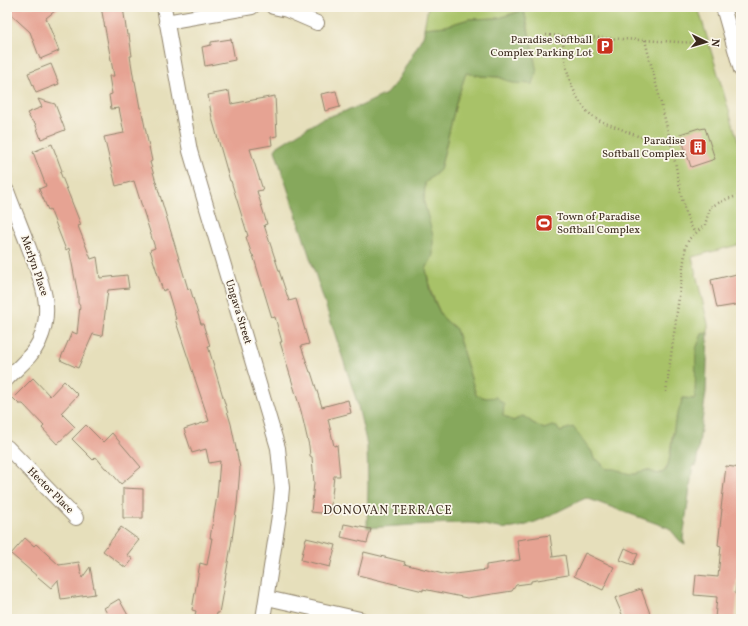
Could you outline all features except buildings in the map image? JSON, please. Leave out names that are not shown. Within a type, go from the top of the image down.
[{"type":"street","name":"Ungava Street","points":[[164,7],[190,151],[278,448],[282,488],[263,619]]},
{"type":"street","points":[[166,22],[252,7]]},
{"type":"street","points":[[273,7],[287,10],[317,22]]},
{"type":"street","points":[[723,7],[741,70]]},
{"type":"street","name":"Merlyn Place","points":[[7,191],[43,286],[47,308],[46,320],[39,342],[32,354],[7,379]]},
{"type":"street","name":"Hector Place","points":[[7,448],[76,518]]},
{"type":"street","points":[[267,598],[360,619]]},
{"type":"path","points":[[546,35],[698,43],[714,41],[731,36]]},
{"type":"path","points":[[563,36],[564,60],[567,73],[579,100],[591,115],[644,138],[653,140],[669,137]]},
{"type":"path","points":[[645,40],[686,214],[695,233]]},
{"type":"path","points":[[666,392],[686,246],[689,238],[705,225],[710,207],[741,195]]},
{"type":"green space","points":[[428,7],[698,7],[741,151],[741,244],[692,257],[708,324],[708,333],[702,334],[696,375],[695,399],[683,398],[672,437],[669,463],[664,472],[657,474],[647,470],[629,475],[606,469],[598,460],[593,459],[592,452],[587,446],[559,431],[549,428],[544,429],[523,416],[513,421],[503,415],[486,398],[476,395],[456,329],[442,317],[431,292],[426,269],[433,255],[424,202],[425,183],[440,170],[456,103],[466,72],[481,76],[499,77],[513,83],[535,59],[524,10],[499,18],[469,19],[446,26],[424,28]]},
{"type":"green space","points":[[524,10],[537,72],[533,84],[513,83],[499,77],[466,73],[456,103],[440,170],[425,183],[424,202],[433,236],[433,255],[426,269],[430,292],[442,317],[456,329],[476,395],[486,398],[496,397],[504,404],[503,415],[513,421],[523,416],[544,429],[552,426],[557,427],[559,431],[562,432],[563,430],[573,427],[592,452],[594,459],[598,460],[606,469],[614,469],[632,474],[647,470],[658,474],[667,469],[675,421],[683,398],[695,399],[696,349],[702,334],[708,333],[706,392],[696,466],[693,465],[683,539],[685,544],[680,541],[669,528],[586,498],[536,522],[512,528],[499,528],[468,523],[367,528],[367,445],[357,402],[275,150],[278,146],[321,119],[361,106],[386,94],[397,81],[406,66],[424,34],[424,28],[446,26],[469,19],[499,18]]},
{"type":"place","name":"Paradise Softball Complex Parking Lot","points":[[605,46]]},
{"type":"place","name":"Paradise Softball Complex","points":[[698,147]]},
{"type":"place","name":"Town of Paradise Softball Complex","points":[[544,223]]},
{"type":"district","name":"DONOVAN TERRACE","points":[[388,511]]}]
